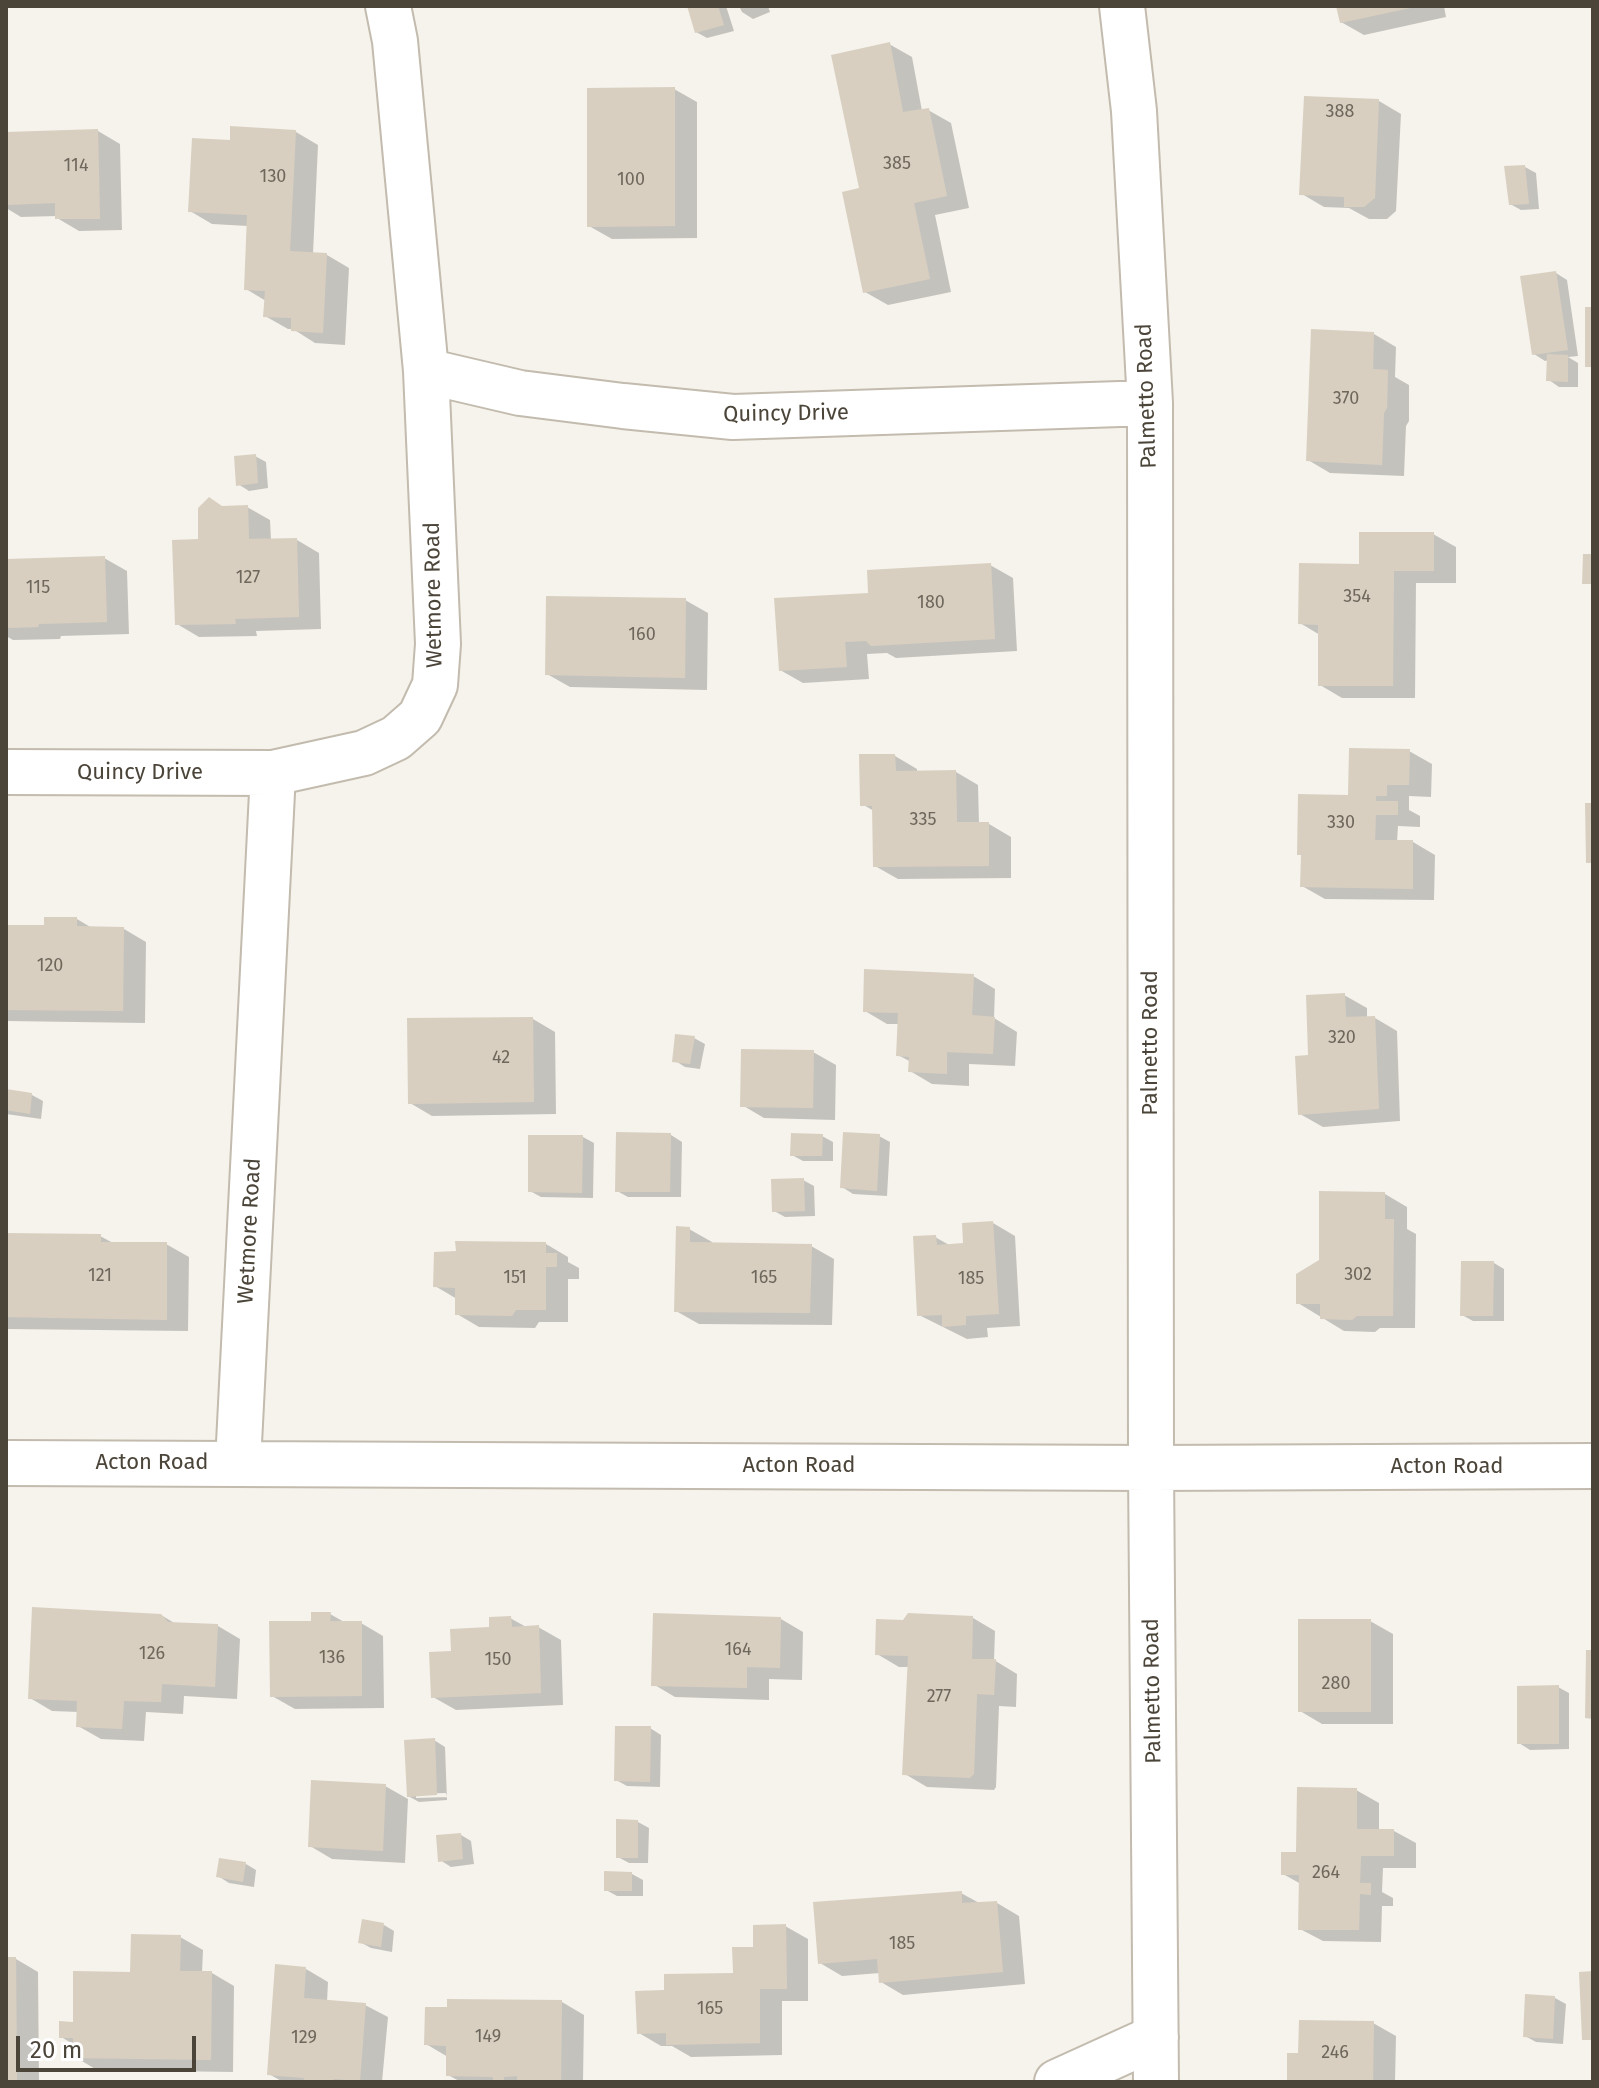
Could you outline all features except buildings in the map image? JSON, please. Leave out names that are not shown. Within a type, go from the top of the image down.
[{"type":"street","name":"Wetmore Road","points":[[238,1463],[273,773],[364,753],[396,738],[420,717],[435,685],[438,644],[426,371],[395,41],[388,6]]},
{"type":"street","name":"Palmetto Road","points":[[1122,6],[1134,111],[1150,403],[1151,1468],[1156,2082]]},
{"type":"street","name":"Quincy Drive","points":[[426,371],[520,393],[733,417],[1150,403]]},
{"type":"street","name":"Quincy Drive","points":[[6,772],[273,773]]},
{"type":"street","name":"Acton Road","points":[[6,1463],[1151,1468],[1593,1466]]},
{"type":"street","points":[[1057,2082],[1156,2037]]}]
